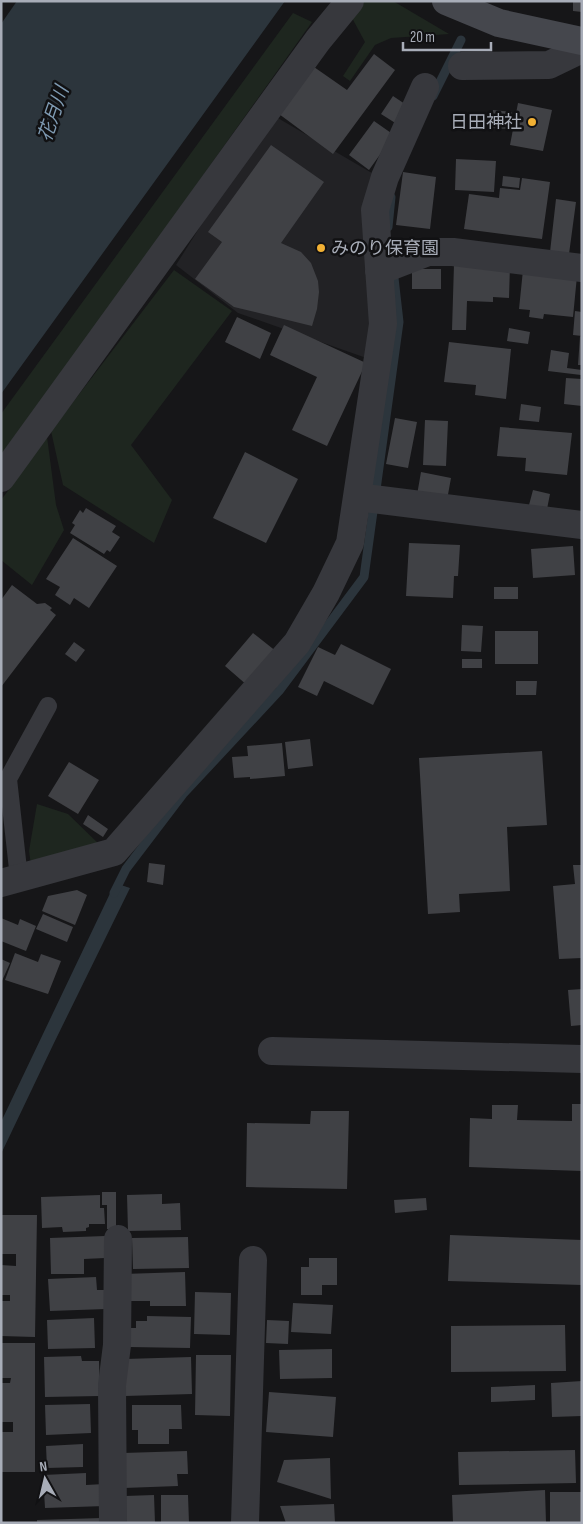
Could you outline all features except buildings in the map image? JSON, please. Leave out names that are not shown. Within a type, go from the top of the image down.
[{"type":"street","points":[[1,478],[318,40],[350,1]]},
{"type":"street","points":[[446,1],[499,23],[582,42]]},
{"type":"street","points":[[462,66],[549,65],[582,49]]},
{"type":"street","points":[[10,881],[114,852],[297,643],[326,594],[350,543],[368,498],[383,324],[374,210],[385,177],[425,87]]},
{"type":"street","points":[[379,270],[428,252],[454,252],[582,268]]},
{"type":"street","points":[[368,498],[582,526]]},
{"type":"street","points":[[272,1051],[582,1059]]},
{"type":"street","points":[[113,1523],[112,1385],[117,1345],[118,1239]]},
{"type":"street","points":[[245,1523],[253,1260]]},
{"type":"lane","points":[[10,881],[8,779],[48,706]]},
{"type":"shaded area","points":[[363,1],[393,1],[449,34],[391,38],[375,45],[350,81],[343,76],[365,42],[351,16]]},
{"type":"shaded area","points":[[293,13],[312,22],[1,460],[1,414]]},
{"type":"shaded area","points":[[271,114],[377,176],[372,360],[238,313],[176,265]]},
{"type":"shaded area","points":[[174,270],[232,311],[131,445],[172,500],[154,543],[63,485],[51,431]]},
{"type":"shaded area","points":[[46,429],[56,505],[64,530],[32,585],[1,560],[1,500],[17,479]]},
{"type":"shaded area","points":[[37,804],[68,814],[103,848],[32,872],[29,851]]},
{"type":"water","name":"花月川","points":[[17,1],[285,1],[1,394],[1,24]]},
{"type":"water","points":[[115,883],[130,888],[1,1154],[1,1122]]},
{"type":"waterway","points":[[433,96],[461,40]]},
{"type":"waterway","points":[[388,227],[391,197]]},
{"type":"waterway","points":[[114,893],[126,869],[183,794],[279,691],[364,577],[399,322],[393,269]]},
{"type":"place","name":"日田神社","points":[[532,122]]},
{"type":"place","name":"みのり保育園","points":[[321,248]]}]
